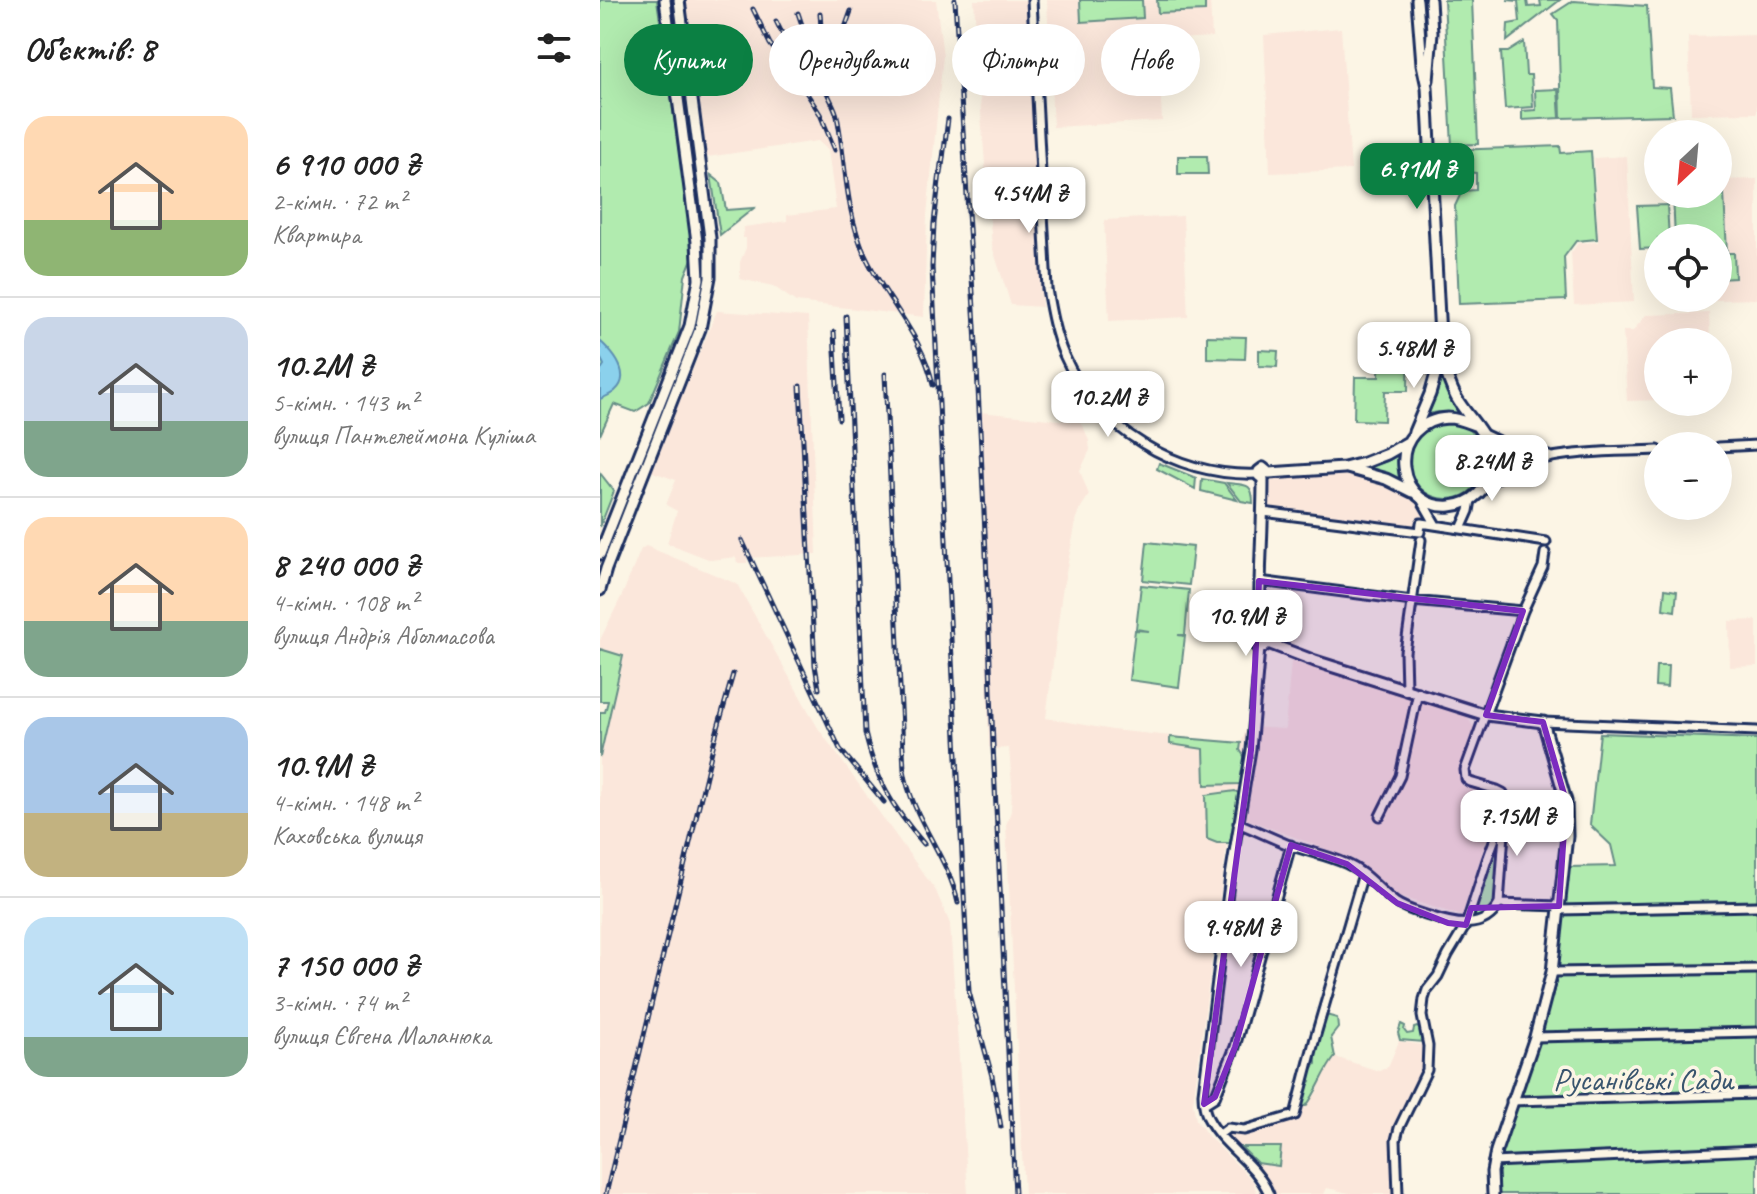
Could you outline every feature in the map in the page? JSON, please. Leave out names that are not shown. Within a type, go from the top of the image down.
[{"type":"main road","points":[[600,554],[690,326],[699,279],[697,242],[665,0]]},
{"type":"main road","points":[[600,590],[706,309],[710,238],[679,0]]},
{"type":"main road","points":[[1417,0],[1427,87]]},
{"type":"main road","points":[[1344,468],[1386,479],[1442,507],[1453,507],[1471,500],[1480,492],[1490,472],[1490,449],[1456,396],[1441,356],[1427,87],[1431,47],[1430,0]]},
{"type":"main road","points":[[1419,497],[1406,476],[1404,459],[1430,394],[1441,356]]},
{"type":"main road","points":[[1480,430],[1449,418],[1434,420],[1374,460],[1344,468],[1264,475],[1259,581],[1262,642],[1486,715],[1543,722],[1566,801],[1567,836],[1552,972],[1535,1037],[1493,1162],[1493,1194]]},
{"type":"street","points":[[1032,0],[1047,289],[1065,358],[1103,412],[1121,430],[1137,440],[1175,460],[1205,469],[1264,475]]},
{"type":"street","points":[[1480,430],[1511,447],[1551,456],[1644,451]]},
{"type":"street","points":[[1732,446],[1757,445]]},
{"type":"street","points":[[1480,492],[1509,471],[1551,456]]},
{"type":"street","points":[[1419,497],[1436,525]]},
{"type":"street","points":[[1461,529],[1471,500]]},
{"type":"street","points":[[1263,512],[1420,532],[1421,523],[1546,542]]},
{"type":"street","points":[[1406,688],[1405,652],[1421,540]]},
{"type":"street","points":[[1238,823],[1347,864],[1410,910],[1448,923],[1466,925],[1490,917],[1499,904],[1505,799],[1503,793],[1497,790],[1470,782],[1466,779],[1465,770],[1523,611],[1543,567],[1545,553]]},
{"type":"street","points":[[1259,581],[1412,601],[1523,611]]},
{"type":"street","points":[[1262,642],[1251,750],[1238,823],[1204,1079],[1204,1104],[1207,1117],[1261,1178],[1269,1194]]},
{"type":"street","points":[[1380,816],[1400,776],[1418,692]]},
{"type":"street","points":[[1543,722],[1757,731]]},
{"type":"street","points":[[1398,1194],[1396,1140],[1427,1070],[1428,1046],[1422,1016],[1423,1003],[1427,990],[1436,980],[1466,925],[1505,811]]},
{"type":"street","points":[[1204,1104],[1215,1097],[1235,1047],[1291,845]]},
{"type":"street","points":[[1220,1134],[1228,1128],[1244,1130],[1295,1115],[1363,874]]},
{"type":"street","points":[[1499,904],[1559,908],[1757,906]]},
{"type":"street","points":[[1552,972],[1757,969]]},
{"type":"street","points":[[1535,1037],[1757,1032]]},
{"type":"street","points":[[1511,1101],[1757,1094]]},
{"type":"street","points":[[1493,1162],[1757,1150]]},
{"type":"highlighted area","points":[[1259,581],[1523,611],[1486,715],[1543,722],[1566,801],[1559,906],[1471,908],[1466,925],[1448,923],[1397,903],[1347,864],[1291,845],[1235,1047],[1215,1097],[1204,1104],[1251,750]]},
{"type":"shaded area","points":[[683,0],[936,0],[943,56],[927,215],[924,317],[796,302],[773,286],[740,279],[740,262],[746,248],[744,227],[787,221],[787,215],[836,209],[828,150],[818,141],[707,157],[696,96],[753,96],[753,24],[686,24]]},
{"type":"shaded area","points":[[974,0],[1029,0],[1030,24],[976,24]]},
{"type":"shaded area","points":[[1047,0],[1210,0],[1212,37],[1200,38],[1200,24],[1101,24],[1101,96],[1161,96],[1162,121],[1053,127],[1052,96],[1085,96],[1085,24],[1048,24]]},
{"type":"shaded area","points":[[1341,28],[1351,170],[1270,173],[1264,35]]},
{"type":"shaded area","points":[[1757,35],[1757,113],[1691,114],[1688,37]]},
{"type":"shaded area","points":[[980,96],[1033,96],[1042,307],[1011,305],[992,246]]},
{"type":"shaded area","points":[[1627,156],[1634,302],[1574,305],[1571,253],[1578,243],[1598,242],[1594,158]]},
{"type":"shaded area","points":[[1757,179],[1757,299],[1732,300],[1732,224],[1674,224],[1674,208],[1732,208],[1732,180]]},
{"type":"shaded area","points":[[1183,216],[1188,317],[1109,321],[1104,220]]},
{"type":"shaded area","points":[[717,311],[808,317],[817,554],[747,558],[747,563],[737,563],[736,557],[711,560],[667,543],[677,511],[666,505],[676,480],[650,471]]},
{"type":"shaded area","points":[[1709,313],[1710,328],[1644,328],[1644,400],[1627,401],[1623,331],[1633,331],[1646,315]]},
{"type":"shaded area","points":[[979,412],[1079,422],[1089,441],[1090,450],[1080,471],[1089,495],[1078,512],[1062,592],[1046,718],[1112,730],[1241,743],[1247,727],[1285,729],[1291,661],[1465,713],[1474,728],[1460,780],[1463,786],[1491,795],[1495,801],[1494,816],[1462,916],[1397,896],[1357,861],[1231,813],[1193,1103],[1196,1120],[1253,1181],[1257,1194],[1024,1194],[1006,825],[1011,811],[1012,785],[1009,748],[989,747]]},
{"type":"shaded area","points":[[1334,473],[1381,481],[1400,492],[1418,504],[1426,519],[1426,529],[1266,510],[1267,487],[1276,476]]},
{"type":"shaded area","points":[[646,546],[737,584],[818,728],[936,891],[950,924],[968,1194],[600,1194],[600,757],[623,657],[600,649],[600,640],[641,549]]},
{"type":"shaded area","points":[[1757,620],[1757,666],[1730,667],[1729,621]]},
{"type":"shaded area","points":[[1399,1041],[1428,1046],[1427,1070],[1399,1128],[1398,1194],[1353,1194],[1327,1188],[1324,1194],[1269,1194],[1216,1129],[1228,1123],[1249,1126],[1263,1118],[1298,1113],[1300,1106],[1315,1095],[1335,1057],[1379,1071],[1388,1067]]},
{"type":"green space","points":[[600,0],[657,0],[660,24],[624,24],[624,96],[671,96],[692,259],[685,276],[679,332],[649,403],[635,412],[614,404],[600,435]]},
{"type":"green space","points":[[1080,0],[1142,0],[1143,18],[1081,22]]},
{"type":"green space","points":[[1157,0],[1205,0],[1205,11],[1158,13]]},
{"type":"green space","points":[[1444,0],[1472,0],[1478,144],[1452,145]]},
{"type":"green space","points":[[1507,0],[1527,0],[1528,7],[1541,6],[1540,0],[1560,0],[1507,41],[1508,24],[1520,22],[1518,1]]},
{"type":"green space","points":[[1573,1],[1647,6],[1652,87],[1670,88],[1673,115],[1561,118],[1558,20],[1553,14]]},
{"type":"green space","points":[[1524,42],[1526,75],[1531,75],[1533,107],[1505,109],[1501,52],[1508,52]]},
{"type":"green space","points":[[1558,89],[1560,118],[1522,120],[1522,111],[1536,110],[1535,90]]},
{"type":"green space","points":[[1560,146],[1561,153],[1591,151],[1597,239],[1576,241],[1564,257],[1566,300],[1459,304],[1455,206],[1462,191],[1476,190],[1476,173],[1454,171],[1453,150]]},
{"type":"green space","points":[[1178,156],[1207,156],[1208,174],[1178,174]]},
{"type":"green space","points":[[711,175],[721,183],[726,210],[754,208],[720,235]]},
{"type":"green space","points":[[1637,206],[1667,208],[1668,224],[1644,224],[1644,249],[1640,249]]},
{"type":"green space","points":[[1674,208],[1725,208],[1726,224],[1674,224]]},
{"type":"green space","points":[[1732,253],[1734,253],[1735,278],[1732,278]]},
{"type":"green space","points":[[1380,332],[1409,332],[1408,391],[1385,391],[1384,421],[1354,420],[1355,377],[1379,377]]},
{"type":"green space","points":[[1207,336],[1246,337],[1245,359],[1207,358]]},
{"type":"green space","points":[[1259,350],[1278,351],[1277,367],[1259,366]]},
{"type":"green space","points":[[1442,375],[1449,396],[1459,413],[1428,414]]},
{"type":"green space","points":[[1447,423],[1462,426],[1474,434],[1482,446],[1485,461],[1482,476],[1474,488],[1462,496],[1447,499],[1432,496],[1420,488],[1412,476],[1409,461],[1412,446],[1420,434],[1432,426]]},
{"type":"green space","points":[[1496,446],[1526,457],[1498,471]]},
{"type":"green space","points":[[1397,453],[1399,480],[1369,467],[1387,461]]},
{"type":"green space","points":[[1159,463],[1196,478],[1195,489],[1157,469]]},
{"type":"green space","points":[[600,473],[614,491],[600,527]]},
{"type":"green space","points":[[1202,479],[1224,483],[1237,500],[1201,491]]},
{"type":"green space","points":[[1227,483],[1250,488],[1253,503],[1241,501]]},
{"type":"green space","points":[[1147,542],[1193,547],[1189,585],[1143,580]]},
{"type":"green space","points":[[1141,585],[1189,590],[1185,635],[1178,635],[1185,636],[1179,687],[1129,680],[1135,630],[1149,631],[1136,629]]},
{"type":"green space","points":[[1665,589],[1677,591],[1675,611],[1663,609]]},
{"type":"green space","points":[[600,649],[623,656],[600,757],[600,712],[605,712],[608,701],[600,701]]},
{"type":"green space","points":[[1656,666],[1668,666],[1667,687],[1655,686]]},
{"type":"green space","name":"Русанівські Сади","points":[[1600,733],[1757,739],[1757,1194],[1497,1194],[1495,1165],[1555,972],[1568,867],[1616,866],[1611,845],[1590,825]]},
{"type":"green space","points":[[1170,737],[1241,743],[1240,750],[1246,759],[1243,780],[1240,784],[1205,785],[1204,749],[1170,744]]},
{"type":"green space","points":[[1235,791],[1240,794],[1230,843],[1207,839],[1206,795]]},
{"type":"green space","points":[[1503,826],[1496,903],[1484,916],[1477,918],[1474,908]]},
{"type":"green space","points":[[1326,1015],[1337,1018],[1338,1028],[1331,1037],[1335,1057],[1306,1106],[1300,1106],[1311,1081],[1307,1075],[1316,1064],[1313,1056]]},
{"type":"green space","points":[[1401,1024],[1405,1026],[1407,1034],[1413,1033],[1417,1027],[1423,1033],[1424,1042],[1400,1040],[1398,1033]]},
{"type":"green space","points":[[1241,1147],[1281,1147],[1279,1166],[1257,1163]]},
{"type":"water","points":[[600,341],[619,364],[622,380],[611,394],[600,399],[600,371],[604,365],[600,357]]},
{"type":"railway","points":[[955,0],[975,326],[1015,1194]]},
{"type":"railway","points":[[753,9],[770,44],[820,114],[835,150]]},
{"type":"railway","points":[[846,24],[851,11]]},
{"type":"railway","points":[[798,13],[802,24]]},
{"type":"railway","points":[[820,13],[825,87],[837,116],[858,238],[873,271],[921,350],[933,385]]},
{"type":"railway","points":[[941,174],[948,119]]},
{"type":"railway","points":[[941,164],[932,267],[969,992],[992,1076],[1001,1127]]},
{"type":"railway","points":[[846,316],[865,733],[874,765],[887,792],[924,844]]},
{"type":"railway","points":[[834,332],[839,419]]},
{"type":"railway","points":[[885,374],[904,770],[914,805],[946,869],[958,903]]},
{"type":"railway","points":[[800,386],[815,665],[819,689]]},
{"type":"railway","points":[[742,540],[840,749],[884,802]]},
{"type":"railway","points":[[606,1194],[733,674]]}]
